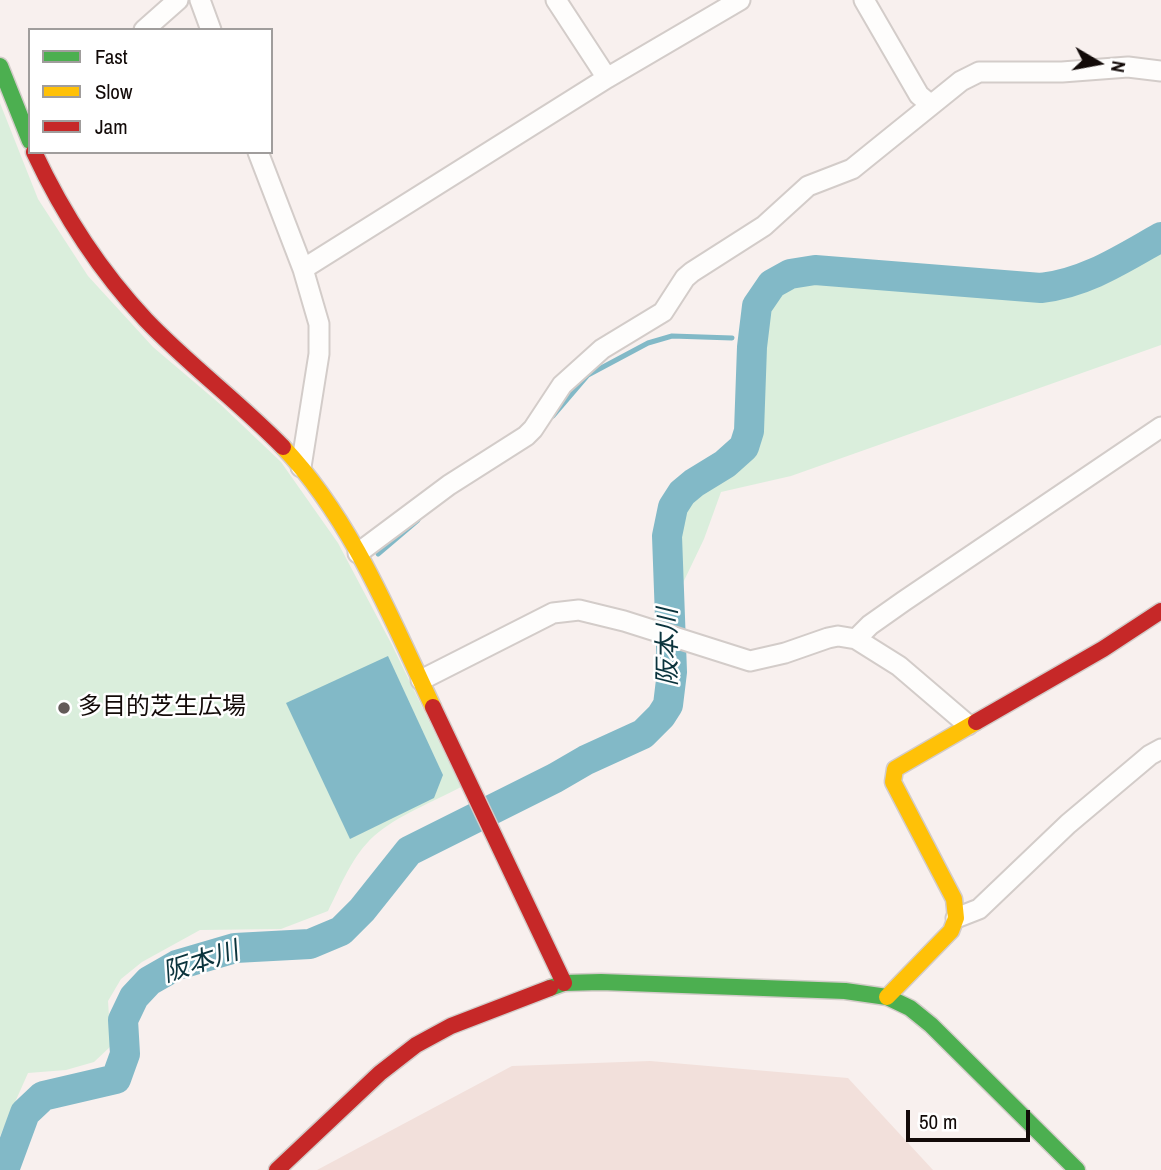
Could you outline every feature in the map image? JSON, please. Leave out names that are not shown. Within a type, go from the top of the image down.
[{"type":"street","points":[[146,28],[178,0]]},
{"type":"street","points":[[200,0],[210,28]]},
{"type":"street","points":[[556,0],[607,78]]},
{"type":"street","points":[[303,269],[607,78],[740,0]]},
{"type":"street","points":[[864,0],[919,95],[931,105]]},
{"type":"street","points":[[0,66],[26,121]]},
{"type":"street","points":[[358,553],[449,485],[526,436],[562,385],[601,349],[663,312],[685,278],[692,272],[764,226],[808,186],[852,169],[961,81],[979,72],[1062,72],[1128,67],[1161,71]]},
{"type":"street","points":[[35,154],[50,187],[81,241],[128,301],[258,422],[300,467],[338,517],[422,680],[564,983]]},
{"type":"street","points":[[259,154],[303,269],[319,324],[319,354],[300,467]]},
{"type":"street","points":[[856,639],[870,625],[904,601],[1161,427]]},
{"type":"street","points":[[422,680],[553,613],[579,610],[685,639],[750,661],[785,653],[828,638],[838,636],[856,639],[899,666],[968,725]]},
{"type":"street","points":[[887,997],[951,931],[956,918],[954,899],[893,782],[895,769],[1103,649],[1161,611]]},
{"type":"street","points":[[956,918],[979,909],[1068,824],[1150,755],[1161,749]]},
{"type":"street","points":[[277,1170],[380,1073],[416,1045],[451,1026],[564,983],[661,983],[727,988],[845,991],[887,997],[910,1009],[931,1025],[1077,1170]]},
{"type":"shaded area","points":[[650,1061],[848,1078],[933,1170],[317,1170],[512,1066]]},
{"type":"green space","points":[[0,103],[38,199],[88,276],[153,347],[220,404],[281,462],[338,543],[392,645],[461,787],[405,815],[374,836],[353,862],[328,911],[281,929],[200,930],[142,962],[121,979],[108,1001],[111,1046],[94,1062],[66,1070],[28,1073],[0,1136]]},
{"type":"green space","points":[[1161,245],[1161,345],[791,476],[721,492],[704,539],[681,587],[678,547],[688,494],[749,452],[759,360],[770,304],[810,274],[1042,294],[1073,291],[1097,281]]},
{"type":"water","points":[[388,656],[443,775],[434,798],[350,839],[286,703]]},
{"type":"waterway","name":"阪本川","points":[[4,1170],[25,1113],[43,1096],[116,1079],[125,1054],[123,1020],[134,997],[149,981],[177,965],[235,948],[310,944],[341,931],[362,910],[409,851],[586,760],[643,734],[661,716],[668,705],[672,672],[667,536],[673,507],[682,493],[725,464],[744,447],[749,431],[752,347],[757,306],[772,284],[790,274],[815,270],[1041,288],[1088,275],[1161,237]]},
{"type":"waterway","name":"阪本川","points":[[747,335],[753,334]]},
{"type":"waterway","points":[[553,416],[588,375],[648,343],[672,336],[732,338]]},
{"type":"waterway","points":[[378,554],[418,520]]},
{"type":"traffic: fast","points":[[0,66],[28,136]]},
{"type":"traffic: fast","points":[[550,988],[564,983],[601,982],[845,991],[887,997],[910,1008],[931,1025],[1077,1170]]},
{"type":"traffic: slow","points":[[283,447],[308,475],[350,538],[433,707]]},
{"type":"traffic: slow","points":[[887,997],[951,931],[956,918],[954,899],[893,782],[895,769],[976,722]]},
{"type":"traffic: jam","points":[[35,154],[83,241],[129,301],[162,337],[283,447]]},
{"type":"traffic: jam","points":[[976,722],[1103,649],[1161,611]]},
{"type":"traffic: jam","points":[[433,707],[564,983]]},
{"type":"traffic: jam","points":[[277,1170],[380,1073],[416,1045],[451,1026],[550,988]]},
{"type":"place","name":"多目的芝生広場","points":[[64,708]]}]
